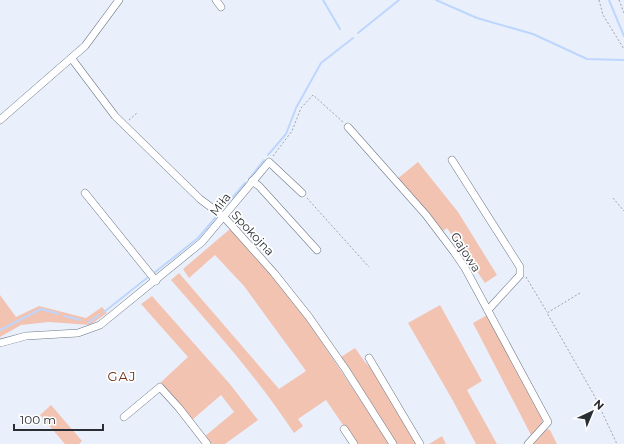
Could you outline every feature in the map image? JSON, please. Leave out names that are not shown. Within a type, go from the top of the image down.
[{"type":"street","points":[[0,120],[72,59],[99,29],[119,0]]},
{"type":"street","points":[[216,0],[220,7]]},
{"type":"street","name":"Spokojna","points":[[72,59],[115,116],[200,199],[224,217],[272,270],[309,317],[346,370],[393,444]]},
{"type":"street","name":"Gajowa","points":[[348,127],[441,234],[465,268],[548,422],[528,444]]},
{"type":"street","points":[[452,160],[500,233],[520,267],[521,272],[488,310]]},
{"type":"street","points":[[269,162],[302,193]]},
{"type":"street","name":"Miła","points":[[0,343],[26,336],[78,333],[95,328],[156,281],[202,242],[269,162]]},
{"type":"street","points":[[252,181],[259,186],[317,250]]},
{"type":"street","points":[[85,193],[156,281]]},
{"type":"street","points":[[369,358],[420,444]]},
{"type":"street","points":[[124,417],[160,387],[179,408],[207,444]]},
{"type":"street","points":[[344,429],[354,444]]},
{"type":"path","points":[[599,0],[603,16],[624,49]]},
{"type":"path","points":[[619,0],[624,13]]},
{"type":"path","points":[[269,162],[292,131],[300,108],[313,95],[348,127]]},
{"type":"path","points":[[124,125],[137,113]]},
{"type":"path","points":[[302,193],[369,267]]},
{"type":"path","points":[[613,198],[624,211]]},
{"type":"path","points":[[521,272],[547,313],[594,395],[617,444]]},
{"type":"path","points":[[547,313],[580,293]]},
{"type":"shaded area","points":[[418,162],[458,212],[497,275],[485,283],[447,228],[442,232],[397,179]]},
{"type":"shaded area","points":[[230,229],[269,272],[307,320],[390,444],[356,444],[326,400],[298,419],[303,426],[294,433],[251,373],[171,280],[179,273],[279,389],[306,371],[244,286],[215,255],[189,278],[183,269]]},
{"type":"shaded area","points":[[0,295],[16,317],[39,306],[86,318],[102,307],[107,313],[90,325],[49,322],[21,325],[0,337]]},
{"type":"shaded area","points":[[152,296],[229,383],[258,420],[225,444],[209,444],[204,437],[234,412],[221,395],[192,420],[182,407],[159,384],[188,357],[141,304]]},
{"type":"shaded area","points":[[440,305],[482,381],[467,390],[497,444],[476,444],[408,323]]},
{"type":"shaded area","points":[[487,315],[543,418],[542,423],[531,435],[473,323]]},
{"type":"shaded area","points":[[355,348],[373,370],[418,444],[397,444],[341,357]]},
{"type":"shaded area","points":[[51,405],[82,441],[79,444],[65,444],[40,415]]},
{"type":"shaded area","points":[[547,429],[550,430],[557,444],[532,444]]},
{"type":"shaded area","points":[[442,436],[446,444],[429,444]]},
{"type":"waterway","points":[[323,0],[340,29]]},
{"type":"waterway","points":[[358,33],[399,0]]},
{"type":"waterway","points":[[436,0],[477,18],[533,34],[587,59],[624,60]]},
{"type":"waterway","points":[[609,0],[624,36]]},
{"type":"waterway","points":[[268,155],[286,134],[296,108],[321,63],[353,38]]},
{"type":"waterway","points":[[249,179],[264,160]]},
{"type":"waterway","points":[[221,211],[245,183]]},
{"type":"waterway","points":[[154,273],[198,238],[216,217]]},
{"type":"waterway","points":[[104,312],[147,278]]},
{"type":"waterway","points":[[0,330],[41,309],[59,314]]},
{"type":"waterway","points":[[88,323],[99,315]]},
{"type":"waterway","points":[[65,316],[80,320]]},
{"type":"district","name":"GAJ","points":[[122,376]]}]
